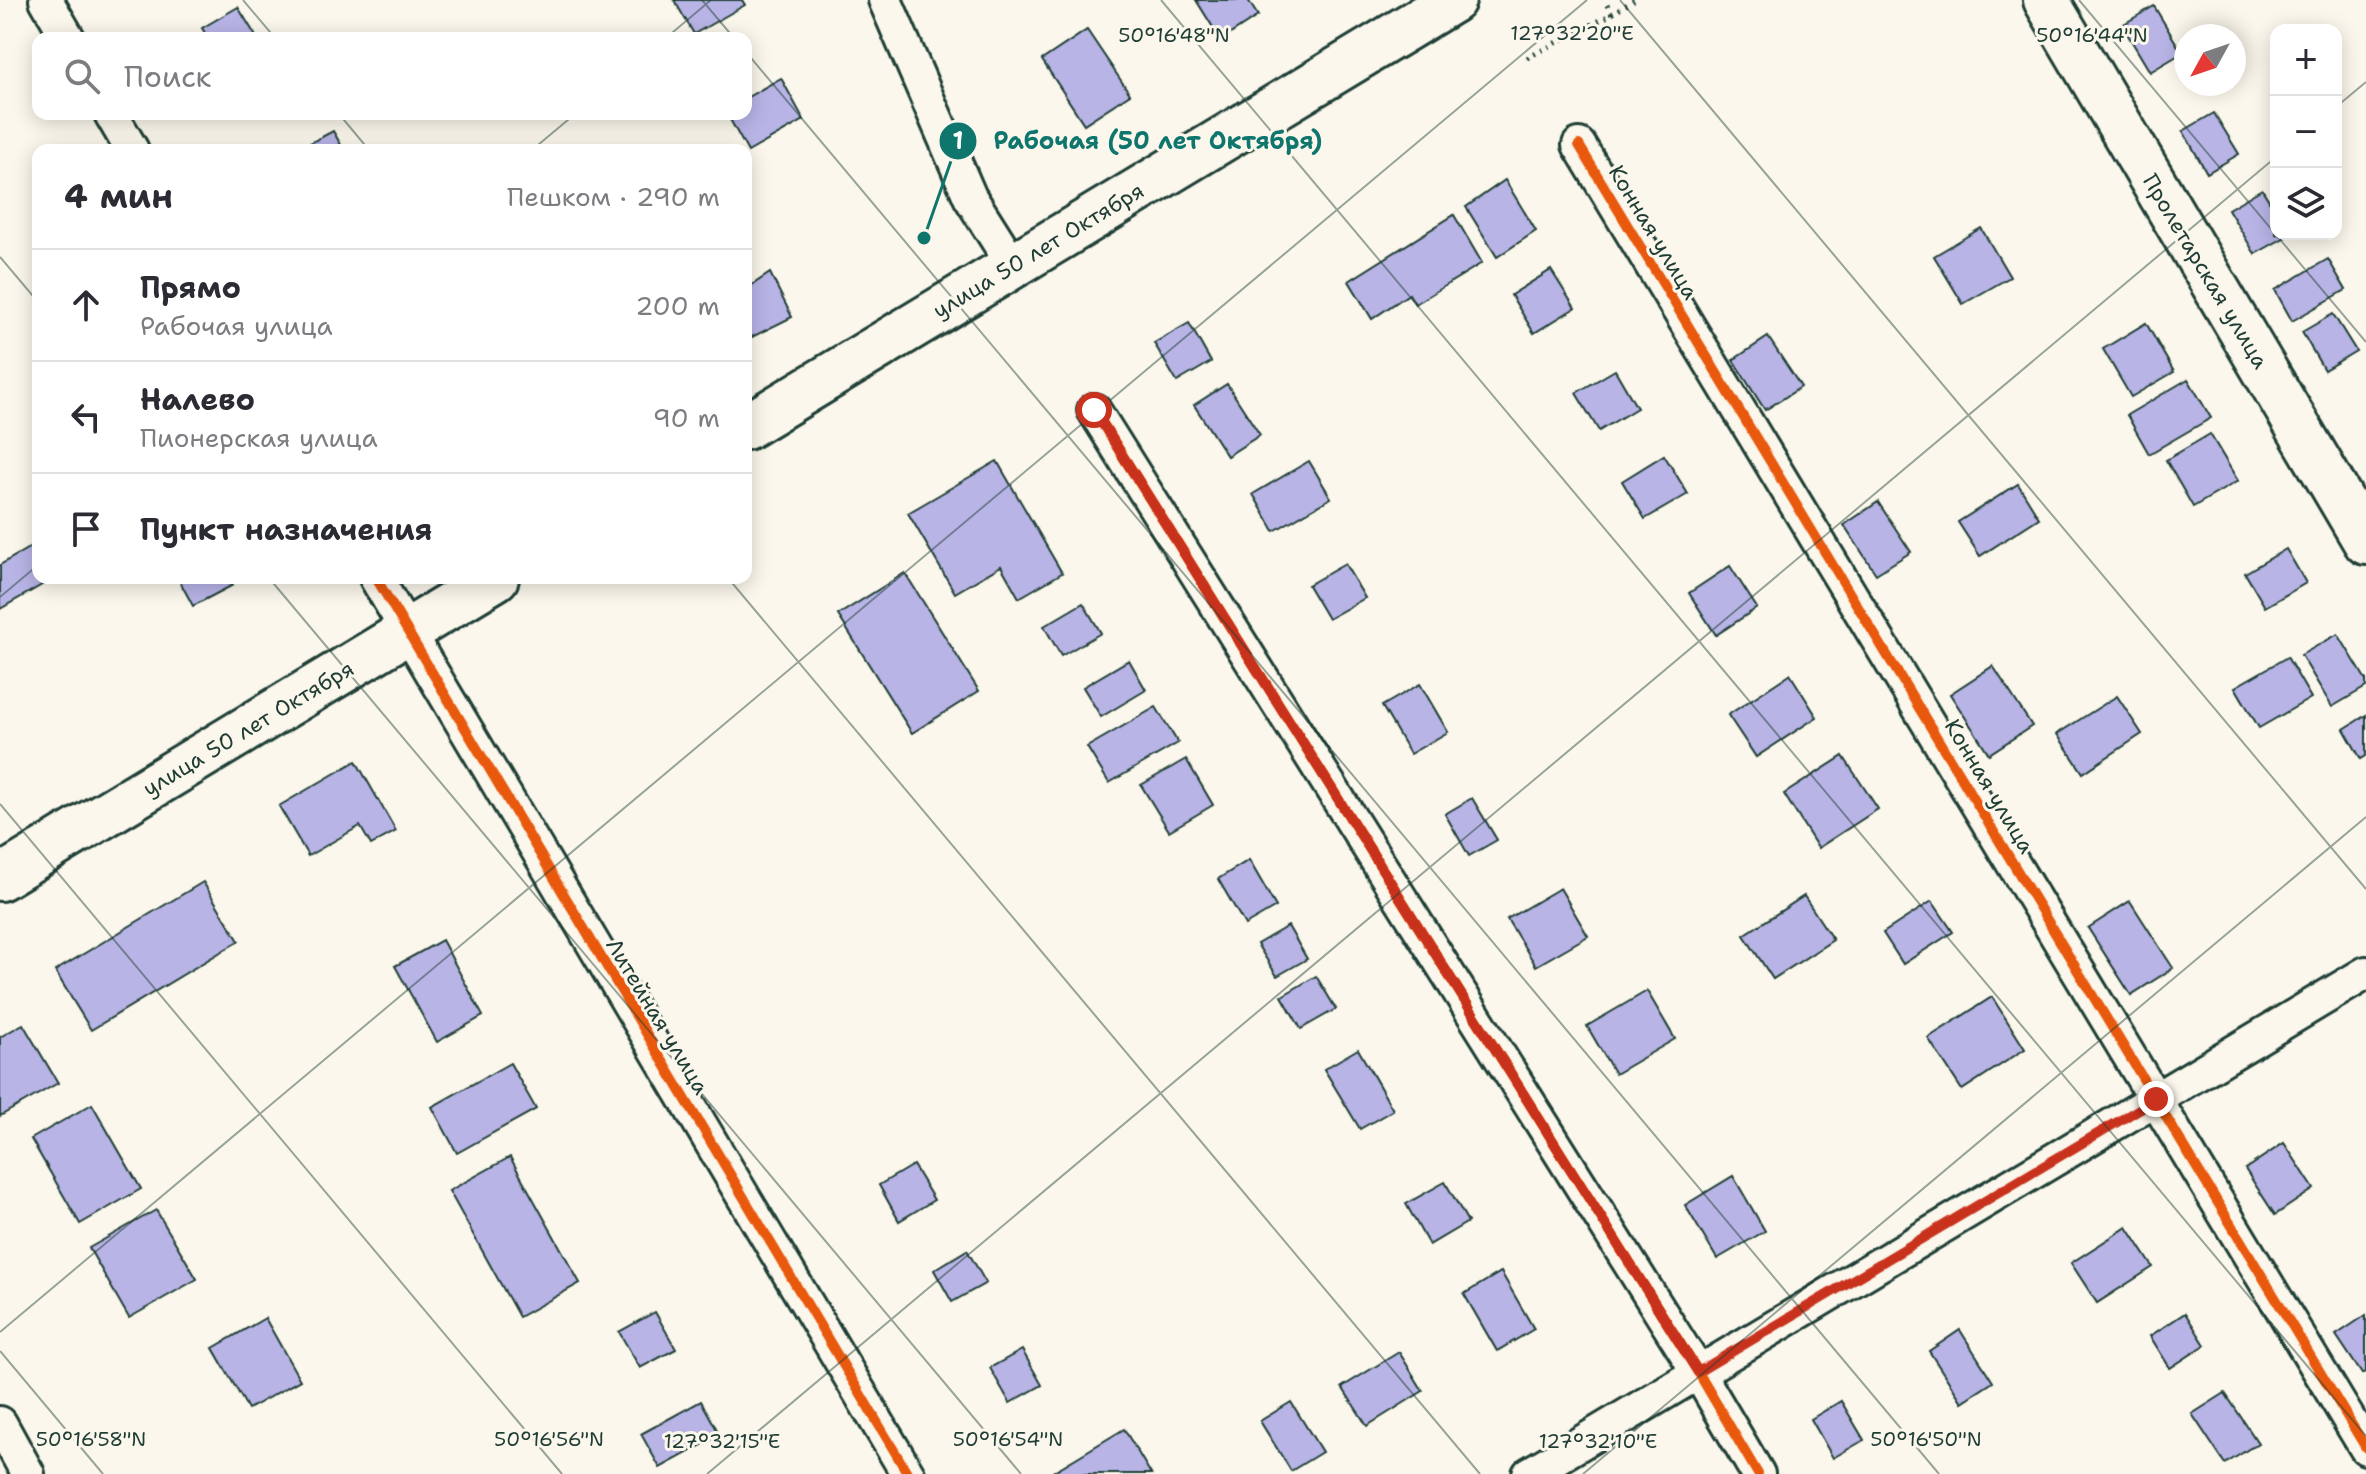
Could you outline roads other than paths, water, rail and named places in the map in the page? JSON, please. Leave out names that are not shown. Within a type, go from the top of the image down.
[{"type":"main road","name":"улица 50 лет Октября","points":[[752,423],[1453,0]]},
{"type":"main road","name":"Пролетарская улица","points":[[2046,0],[2366,542]]},
{"type":"main road","name":"улица 50 лет Октября","points":[[0,878],[486,584]]},
{"type":"street","points":[[46,0],[65,32]]},
{"type":"street","points":[[885,0],[970,197],[1013,265]]},
{"type":"street","points":[[114,120],[128,144]]},
{"type":"street","name":"Конная улица","points":[[1579,145],[2366,1448]]},
{"type":"street","points":[[1094,410],[1698,1372],[1758,1474]]},
{"type":"street","name":"Литейная улица","points":[[379,584],[908,1474]]},
{"type":"street","points":[[1529,1474],[2366,973]]},
{"type":"street","points":[[0,1423],[28,1474]]},
{"type":"place","name":"Рабочая (50 лет Октября)","points":[[924,238]]}]
